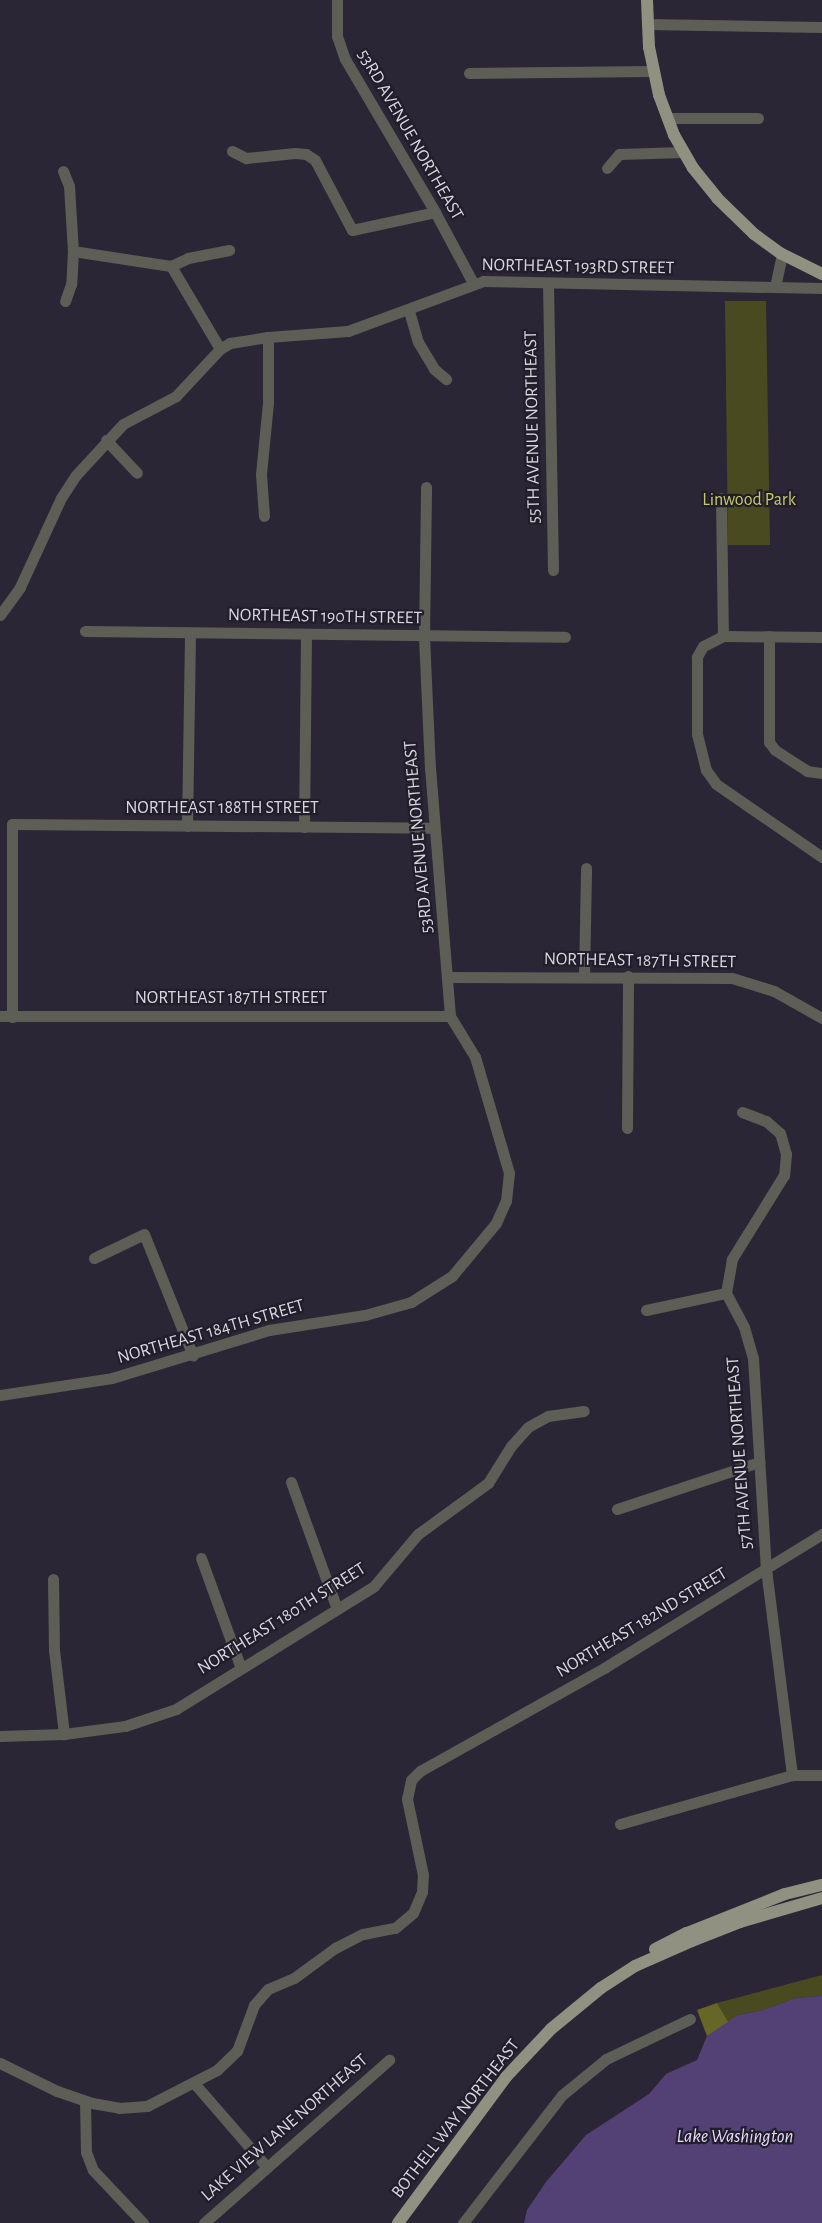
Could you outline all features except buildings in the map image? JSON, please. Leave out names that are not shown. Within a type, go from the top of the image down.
[{"type":"main road","points":[[647,0],[647,24],[653,71],[667,118],[683,152],[705,184],[731,214],[782,254],[822,274]]},
{"type":"main road","points":[[635,1966],[650,1952],[687,1933],[785,1894],[822,1885]]},
{"type":"main road","points":[[635,1966],[740,1922],[822,1898]]},
{"type":"main road","name":"BOTHELL WAY NORTHEAST","points":[[398,2223],[506,2078],[543,2038],[601,1988],[635,1966]]},
{"type":"street","name":"53RD AVENUE NORTHEAST","points":[[337,0],[336,36],[345,59],[435,212],[473,283]]},
{"type":"street","points":[[647,24],[822,27]]},
{"type":"street","points":[[469,73],[653,71]]},
{"type":"street","points":[[667,118],[758,118]]},
{"type":"street","points":[[232,151],[246,158],[306,154],[315,160],[352,230],[435,212]]},
{"type":"street","points":[[607,168],[620,154],[683,152]]},
{"type":"street","points":[[64,171],[69,186],[73,251],[71,284],[65,301]]},
{"type":"street","points":[[73,251],[171,266],[188,258],[230,250]]},
{"type":"street","points":[[775,288],[782,254]]},
{"type":"street","points":[[171,266],[220,349]]},
{"type":"street","name":"NORTHEAST 193RD STREET","points":[[0,615],[20,587],[61,498],[76,475],[106,440],[123,424],[176,396],[220,349],[241,340],[348,331],[409,311],[473,283],[497,280],[548,283],[822,288]]},
{"type":"street","name":"55TH AVENUE NORTHEAST","points":[[548,283],[553,570]]},
{"type":"street","points":[[409,311],[418,342],[434,368],[446,379]]},
{"type":"street","points":[[264,516],[261,474],[268,402],[268,337]]},
{"type":"street","points":[[106,440],[137,473]]},
{"type":"street","name":"53RD AVENUE NORTHEAST","points":[[426,487],[424,636],[432,828],[449,977],[450,1016],[475,1057],[509,1173]]},
{"type":"street","points":[[721,498],[723,636]]},
{"type":"street","name":"NORTHEAST 190TH STREET","points":[[85,631],[565,637]]},
{"type":"street","points":[[187,826],[190,632]]},
{"type":"street","points":[[304,826],[306,634]]},
{"type":"street","points":[[822,637],[723,636],[703,646],[698,657],[697,734],[706,770],[716,784],[822,857]]},
{"type":"street","points":[[768,636],[769,742],[775,750],[807,771],[822,774]]},
{"type":"street","name":"NORTHEAST 188TH STREET","points":[[6,1016],[12,824],[432,828]]},
{"type":"street","points":[[584,977],[586,868]]},
{"type":"street","points":[[627,1128],[628,976]]},
{"type":"street","name":"NORTHEAST 187TH STREET","points":[[449,977],[628,976],[732,978],[753,982],[774,991],[822,1018]]},
{"type":"street","name":"NORTHEAST 187TH STREET","points":[[6,1016],[194,1014],[450,1016]]},
{"type":"street","points":[[646,1310],[726,1293],[732,1259],[784,1175],[786,1154],[780,1133],[766,1121],[742,1112]]},
{"type":"street","name":"NORTHEAST 184TH STREET","points":[[0,1396],[112,1378],[193,1356],[268,1330],[387,1311],[428,1294],[452,1276],[496,1223],[506,1201],[509,1173]]},
{"type":"street","points":[[94,1258],[144,1234],[193,1356]]},
{"type":"street","name":"57TH AVENUE NORTHEAST","points":[[726,1293],[744,1327],[753,1358],[766,1569],[792,1775]]},
{"type":"street","name":"NORTHEAST 180TH STREET","points":[[0,1736],[64,1734],[125,1726],[164,1715],[240,1666],[374,1586],[418,1534],[488,1482],[511,1446],[528,1427],[548,1416],[584,1411]]},
{"type":"street","points":[[617,1509],[759,1462]]},
{"type":"street","points":[[291,1482],[337,1609]]},
{"type":"street","name":"NORTHEAST 182ND STREET","points":[[0,2063],[85,2101],[119,2108],[147,2106],[216,2070],[237,2051],[254,2005],[268,1989],[294,1978],[335,1948],[363,1934],[395,1928],[408,1921],[422,1892],[423,1875],[407,1799],[411,1780],[420,1770],[531,1710],[822,1534]]},
{"type":"street","points":[[202,1558],[240,1666]]},
{"type":"street","points":[[53,1579],[54,1650],[64,1734]]},
{"type":"street","points":[[620,1824],[792,1775],[822,1774]]},
{"type":"street","points":[[463,2223],[562,2095],[606,2059],[690,2019]]},
{"type":"street","name":"LAKE VIEW LANE NORTHEAST","points":[[204,2223],[266,2166],[389,2060]]},
{"type":"street","points":[[194,2083],[266,2166]]},
{"type":"street","points":[[85,2101],[86,2152],[94,2170],[143,2223]]},
{"type":"green space","name":"Linwood Park","points":[[725,301],[766,301],[770,545],[728,545]]},
{"type":"green space","points":[[822,1975],[822,1996],[796,1998],[763,2010],[738,2015],[729,2023],[717,2003]]},
{"type":"shaded area","points":[[717,2003],[729,2023],[707,2036],[697,2010]]},
{"type":"water","name":"Lake Washington","points":[[822,1996],[822,2223],[524,2223],[527,2210],[546,2182],[586,2135],[649,2094],[666,2074],[697,2060],[707,2036],[738,2015],[763,2010],[796,1998]]}]
